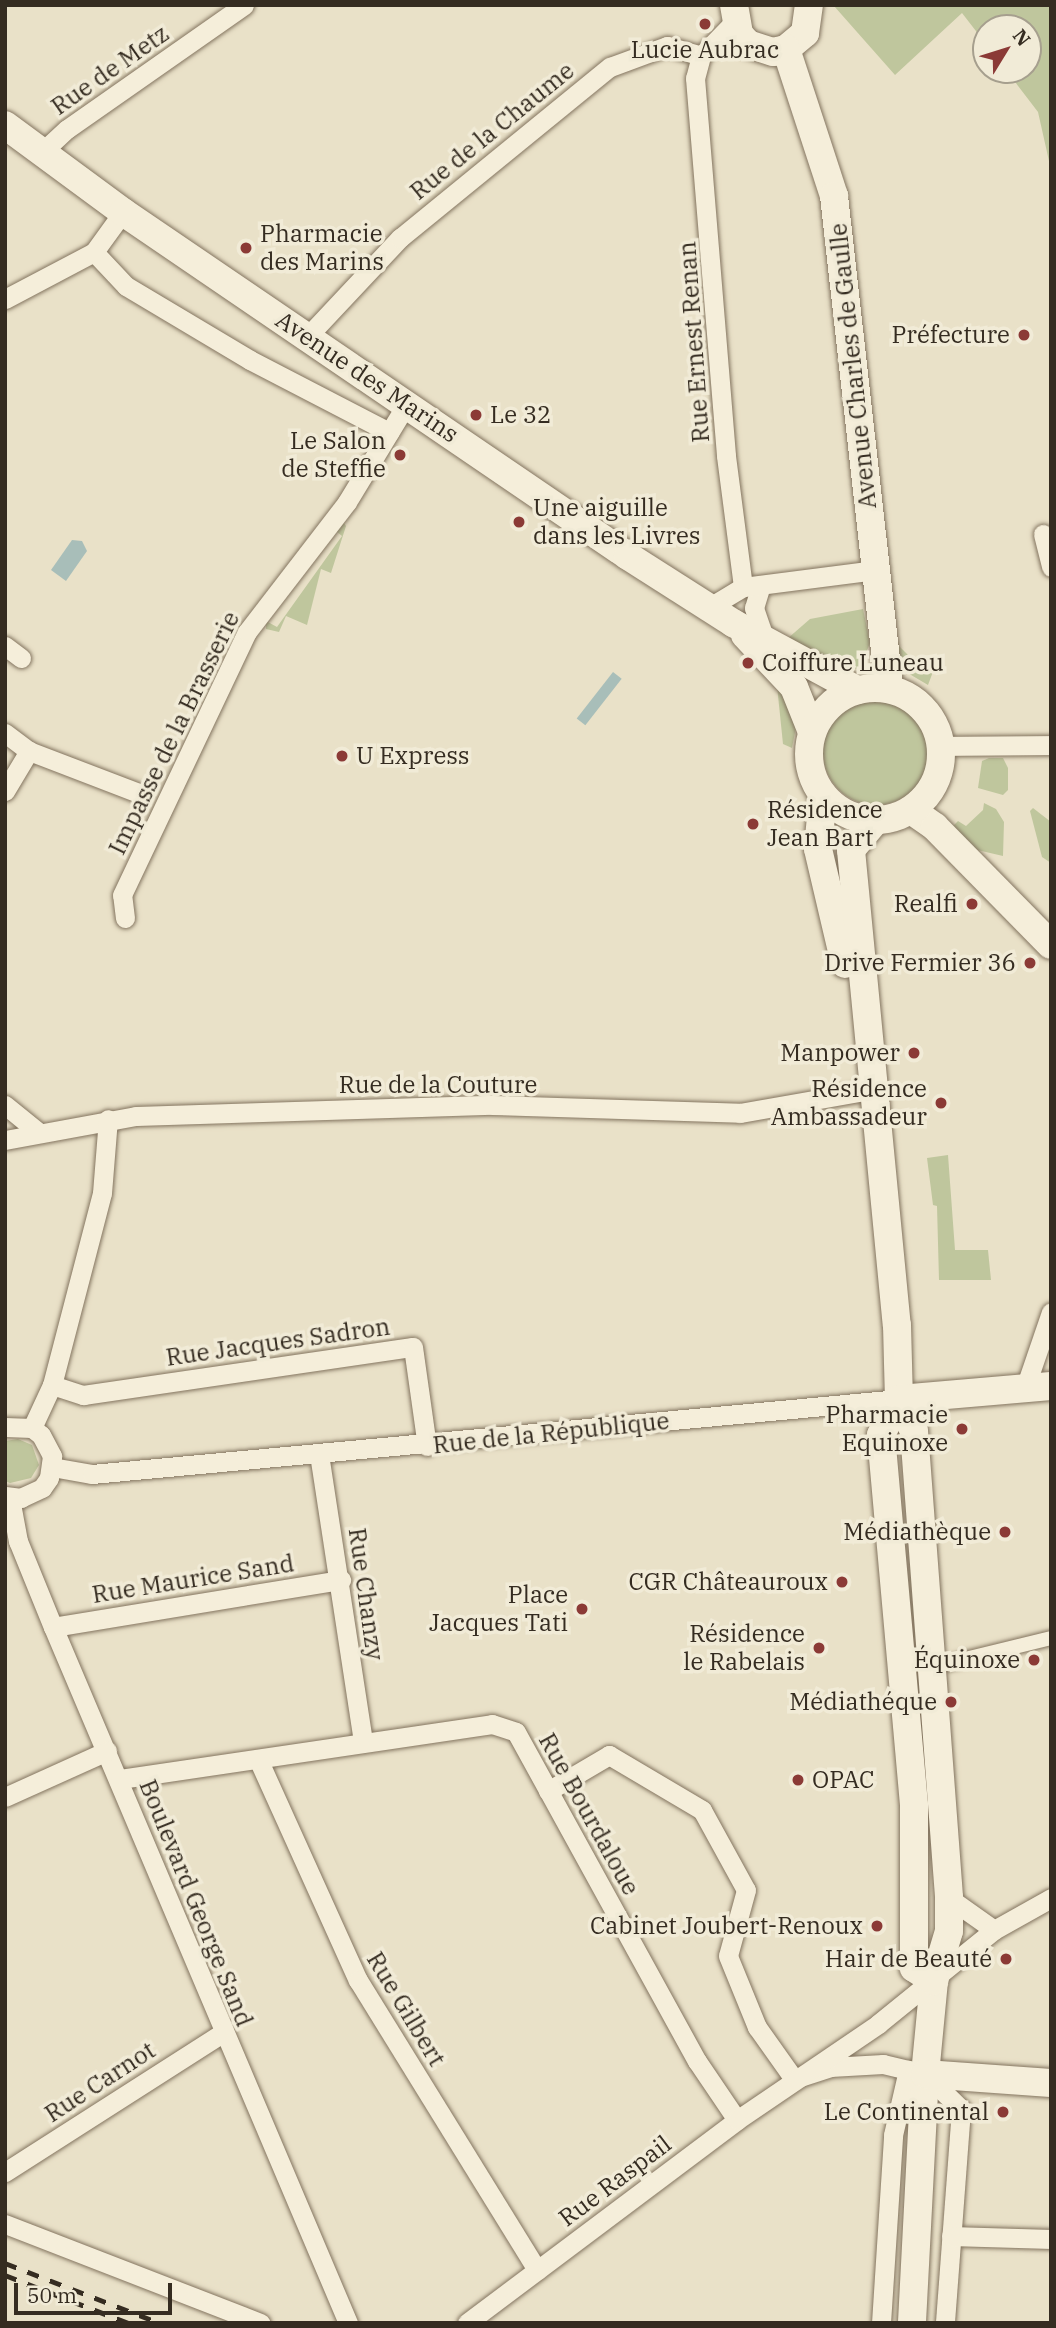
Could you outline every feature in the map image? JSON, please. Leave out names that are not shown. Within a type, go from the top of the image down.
[{"type":"main road","points":[[734,14],[748,44],[773,52],[786,49],[805,33],[809,5]]},
{"type":"main road","name":"Avenue Charles de Gaulle","points":[[786,49],[834,196],[889,689]]},
{"type":"main road","name":"Avenue des Marins","points":[[5,125],[123,212],[733,623],[857,690]]},
{"type":"main road","name":"Avenue des Marins","points":[[733,623],[794,687],[812,732]]},
{"type":"main road","points":[[823,795],[838,809],[876,820],[911,810],[928,794],[939,772],[941,746],[926,711],[889,689],[857,690],[822,713],[812,732],[808,755],[823,795],[818,849],[872,1090]]},
{"type":"main road","points":[[911,810],[935,827],[1051,945]]},
{"type":"main road","points":[[876,820],[851,850],[872,1090],[897,1325],[899,1399],[914,1431],[948,1898],[949,1931],[924,1975]]},
{"type":"main road","name":"Rue de la République","points":[[899,1399],[1038,1387]]},
{"type":"main road","points":[[899,1399],[881,1435],[914,1806],[924,1975],[917,2072],[912,2323]]},
{"type":"main road","points":[[917,2072],[1051,2083]]},
{"type":"street","name":"Rue de Metz","points":[[41,153],[66,129],[244,5]]},
{"type":"street","points":[[702,56],[734,14]]},
{"type":"street","name":"Rue de la Chaume","points":[[307,337],[400,238],[610,67],[667,46],[702,56]]},
{"type":"street","name":"Rue Ernest Renan","points":[[702,56],[695,78],[726,456],[754,608],[765,640]]},
{"type":"street","points":[[5,299],[94,252],[123,212]]},
{"type":"street","points":[[94,252],[126,286],[250,360],[388,432]]},
{"type":"street","name":"Impasse de la Brasserie","points":[[125,918],[122,895],[247,632],[347,502],[406,405]]},
{"type":"street","points":[[1043,534],[1051,567]]},
{"type":"street","points":[[709,607],[752,586],[876,570]]},
{"type":"street","points":[[5,733],[29,751],[136,792]]},
{"type":"street","points":[[941,746],[1051,745]]},
{"type":"street","points":[[5,791],[29,751]]},
{"type":"street","name":"Rue de la Couture","points":[[5,1140],[108,1119],[492,1105],[740,1112],[872,1090]]},
{"type":"street","points":[[5,1105],[37,1132]]},
{"type":"street","points":[[32,1428],[52,1385],[102,1193],[108,1119]]},
{"type":"street","points":[[1038,1387],[1051,1312]]},
{"type":"street","name":"Rue Jacques Sadron","points":[[52,1385],[83,1395],[413,1347],[427,1446]]},
{"type":"street","name":"Rue de la République","points":[[52,1467],[92,1474],[427,1446],[899,1399]]},
{"type":"street","points":[[5,1427],[32,1428],[48,1444],[52,1467],[42,1488],[32,1495],[7,1497]]},
{"type":"street","name":"Rue Chanzy","points":[[319,1454],[341,1580],[363,1741]]},
{"type":"street","name":"Boulevard George Sand","points":[[7,1497],[18,1541],[52,1627],[120,1779],[222,2033],[348,2323]]},
{"type":"street","name":"Rue Maurice Sand","points":[[52,1627],[341,1580]]},
{"type":"street","points":[[933,1667],[1051,1638]]},
{"type":"street","name":"Rue Bourdaloue","points":[[120,1779],[492,1724],[516,1732],[696,2061],[737,2120]]},
{"type":"street","points":[[5,1797],[107,1751]]},
{"type":"street","points":[[548,1791],[609,1755],[702,1810],[746,1890],[728,1956],[757,2027],[794,2079]]},
{"type":"street","name":"Rue Gilbert","points":[[258,1759],[358,1980],[537,2270]]},
{"type":"street","points":[[948,1898],[995,1930]]},
{"type":"street","name":"Rue Raspail","points":[[467,2323],[794,2079],[924,1975],[1051,1898]]},
{"type":"street","name":"Rue Carnot","points":[[5,2172],[222,2033]]},
{"type":"street","name":"Rue Raspail","points":[[794,2079],[830,2067],[861,2064],[917,2072]]},
{"type":"street","points":[[881,2323],[893,2135],[917,2072],[961,2109],[945,2323]]},
{"type":"street","points":[[5,2224],[260,2323]]},
{"type":"street","points":[[951,2236],[1051,2239]]},
{"type":"green space","points":[[1051,5],[1051,170],[1038,112],[1017,84],[1042,84],[1042,14],[972,14],[972,26],[962,13],[895,75],[834,6]]},
{"type":"green space","points":[[342,520],[346,526],[331,573],[321,569],[307,625],[286,616],[279,632],[266,629],[266,621],[277,627],[342,536],[332,528]]},
{"type":"green space","points":[[863,609],[870,643],[860,668],[845,671],[787,639],[810,619]]},
{"type":"green space","points":[[892,610],[899,646],[916,663],[934,669],[928,685],[906,672],[898,660]]},
{"type":"green space","points":[[776,676],[798,717],[792,748],[783,744]]},
{"type":"green space","points":[[876,699],[896,703],[913,715],[925,732],[929,752],[925,772],[913,789],[896,801],[876,805],[856,801],[839,789],[827,772],[823,752],[827,732],[839,715],[856,703]]},
{"type":"green space","points":[[1003,758],[1008,768],[1008,790],[1003,795],[978,788],[982,761]]},
{"type":"green space","points":[[984,803],[996,809],[1004,822],[1003,856],[973,849],[952,827],[958,821],[966,826],[983,810]]},
{"type":"green space","points":[[1033,808],[1051,822],[1051,863],[1042,857],[1030,811]]},
{"type":"green space","points":[[948,1155],[955,1250],[988,1250],[991,1280],[939,1280],[937,1206],[933,1205],[927,1158]]},
{"type":"green space","points":[[18,1439],[32,1445],[39,1465],[31,1478],[10,1483],[5,1481],[5,1441]]},
{"type":"water","points":[[72,540],[82,541],[87,551],[66,581],[51,570]]},
{"type":"water","points":[[613,672],[622,679],[585,725],[577,718]]},
{"type":"railway","points":[[5,2263],[160,2323]]},
{"type":"railway","points":[[5,2275],[128,2323]]},
{"type":"place","name":"Lucie Aubrac","points":[[705,24]]},
{"type":"place","name":"Pharmacie des Marins","points":[[246,248]]},
{"type":"place","name":"Préfecture","points":[[1024,335]]},
{"type":"place","name":"Le 32","points":[[476,415]]},
{"type":"place","name":"Le Salon de Steffie","points":[[400,455]]},
{"type":"place","name":"Une aiguille dans les Livres","points":[[519,522]]},
{"type":"place","name":"Coiffure Luneau","points":[[748,663]]},
{"type":"place","name":"U Express","points":[[342,756]]},
{"type":"place","name":"Résidence Jean Bart","points":[[753,824]]},
{"type":"place","name":"Realfi","points":[[972,904]]},
{"type":"place","name":"Drive Fermier 36","points":[[1030,963]]},
{"type":"place","name":"Manpower","points":[[914,1053]]},
{"type":"place","name":"Résidence Ambassadeur","points":[[941,1103]]},
{"type":"place","name":"Pharmacie Equinoxe","points":[[962,1429]]},
{"type":"place","name":"Médiathèque","points":[[1005,1532]]},
{"type":"place","name":"CGR Châteauroux","points":[[842,1582]]},
{"type":"place","name":"Place Jacques Tati","points":[[582,1609]]},
{"type":"place","name":"Résidence le Rabelais","points":[[819,1648]]},
{"type":"place","name":"Équinoxe","points":[[1034,1660]]},
{"type":"place","name":"Médiathéque","points":[[951,1702]]},
{"type":"place","name":"OPAC","points":[[798,1780]]},
{"type":"place","name":"Cabinet Joubert-Renoux","points":[[877,1926]]},
{"type":"place","name":"Hair de Beauté","points":[[1006,1959]]},
{"type":"place","name":"Le Continental","points":[[1003,2112]]}]
